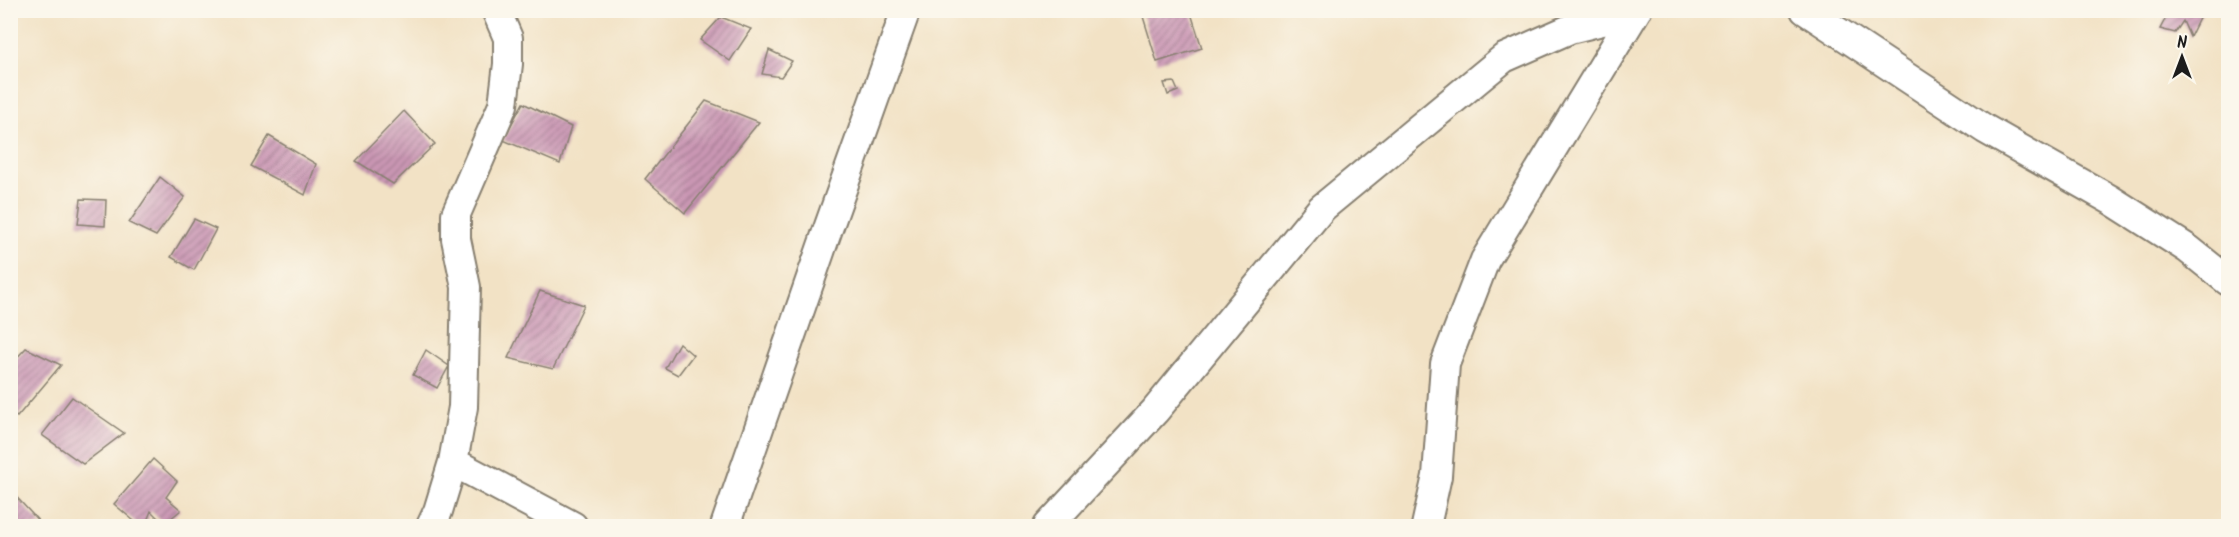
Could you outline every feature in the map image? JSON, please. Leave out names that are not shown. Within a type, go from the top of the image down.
[{"type":"street","points":[[431,526],[453,462],[463,407],[466,287],[456,239],[456,214],[503,105],[508,64],[508,38],[496,10]]},
{"type":"street","points":[[725,526],[906,10]]},
{"type":"street","points":[[1805,10],[1984,129],[2111,200],[2188,249],[2229,281]]},
{"type":"street","points":[[1048,526],[1155,411],[1322,208],[1504,58],[1570,29],[1636,12]]},
{"type":"street","points":[[1426,526],[1437,476],[1445,363],[1485,260],[1636,12]]},
{"type":"street","points":[[453,462],[573,526]]},
{"type":"building","points":[[1141,10],[1190,10],[1202,48],[1157,62]]},
{"type":"building","points":[[2167,10],[2203,10],[2190,37],[2183,21],[2175,33],[2160,29],[2169,12]]},
{"type":"building","points":[[721,17],[751,29],[730,61],[700,40]]},
{"type":"building","points":[[769,50],[792,61],[781,77],[762,74]]},
{"type":"building","points":[[1174,82],[1178,91],[1168,95],[1164,83]]},
{"type":"building","points":[[706,101],[759,122],[685,213],[645,179]]},
{"type":"building","points":[[523,103],[571,127],[560,164],[503,140]]},
{"type":"building","points":[[404,111],[435,144],[393,184],[356,161]]},
{"type":"building","points":[[269,136],[316,164],[305,195],[251,166]]},
{"type":"building","points":[[160,177],[185,197],[156,236],[129,223]]},
{"type":"building","points":[[81,199],[106,200],[105,226],[78,224]]},
{"type":"building","points":[[194,219],[216,229],[194,270],[171,257]]},
{"type":"building","points":[[540,291],[584,305],[553,369],[508,358]]},
{"type":"building","points":[[679,343],[693,355],[678,375],[665,368]]},
{"type":"building","points":[[26,348],[61,365],[17,417],[10,413],[10,365]]},
{"type":"building","points":[[426,350],[449,366],[437,388],[413,375]]},
{"type":"building","points":[[72,397],[124,433],[83,464],[42,435]]},
{"type":"building","points":[[153,459],[177,481],[166,497],[181,510],[164,524],[151,511],[145,526],[140,526],[114,504]]},
{"type":"building","points":[[10,490],[43,526],[10,526]]}]
